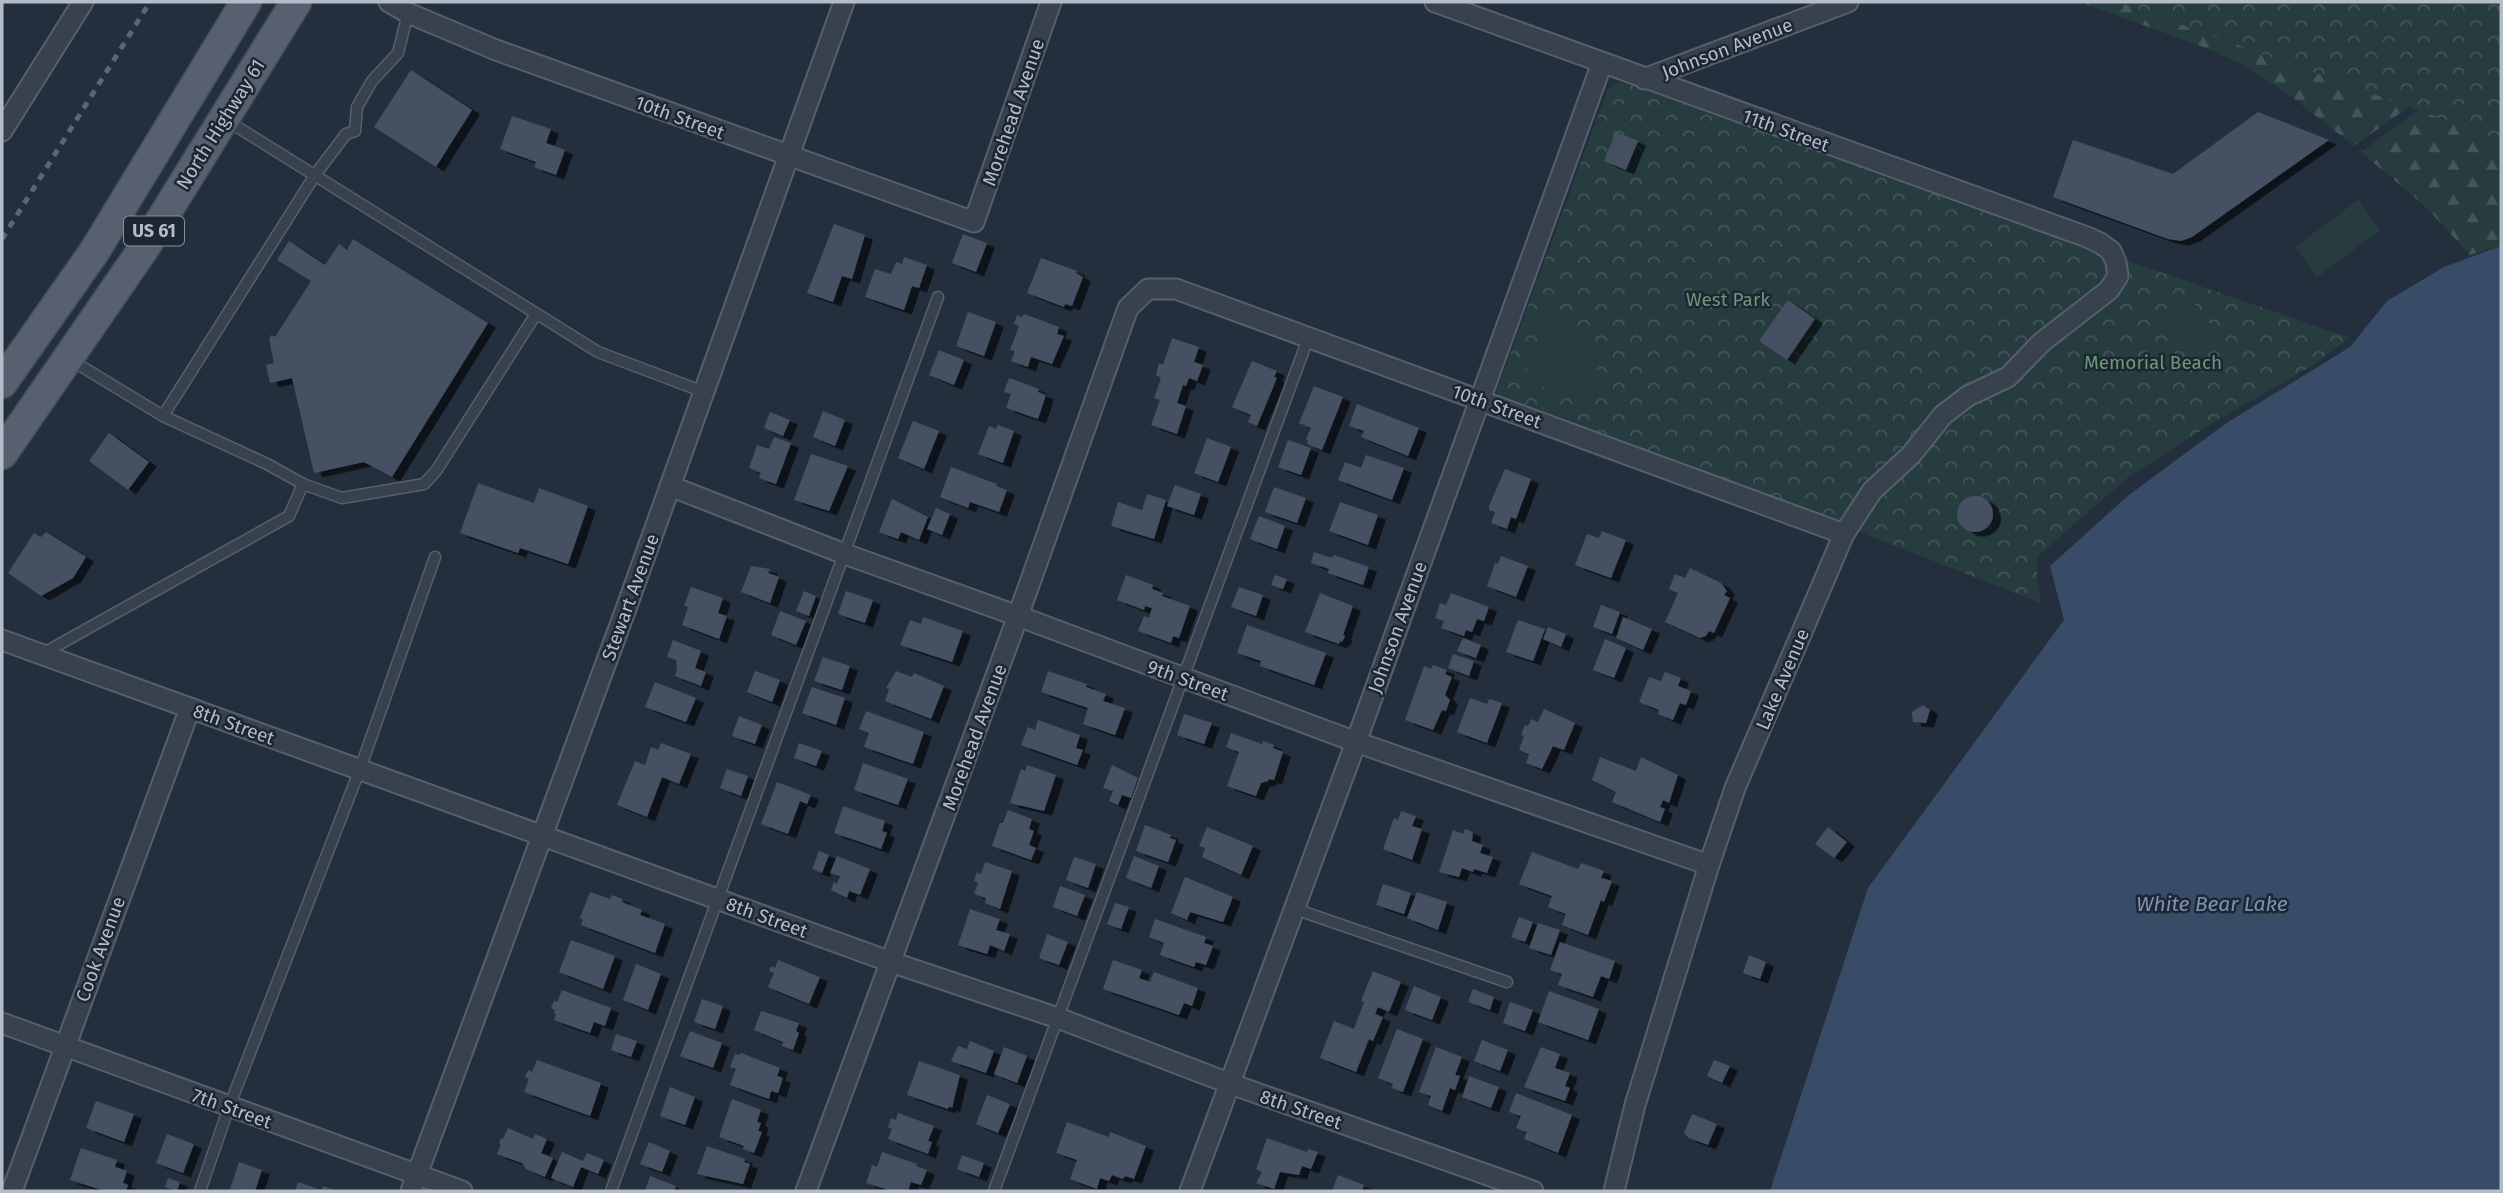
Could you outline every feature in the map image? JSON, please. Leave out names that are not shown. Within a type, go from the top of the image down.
[{"type":"main road","name":"North Highway 61","points":[[2,383],[94,252],[246,2]]},
{"type":"main road","name":"North Highway 61","points":[[2,454],[144,248],[296,2]]},
{"type":"street","points":[[2,131],[83,2]]},
{"type":"street","name":"10th Street","points":[[389,2],[408,13],[496,50],[974,222]]},
{"type":"street","name":"Stewart Avenue","points":[[414,1183],[844,2]]},
{"type":"street","name":"Morehead Avenue","points":[[974,222],[1051,2]]},
{"type":"street","name":"11th Street","points":[[1435,2],[2100,243],[2111,251],[2118,276]]},
{"type":"street","name":"Johnson Avenue","points":[[1644,79],[1848,2]]},
{"type":"street","name":"Johnson Avenue","points":[[1190,1191],[1602,63]]},
{"type":"street","name":"Lake Avenue","points":[[1614,1191],[1636,1105],[1735,788],[1844,534],[1872,491],[1911,455],[1943,415],[1968,396],[1998,383],[2017,370],[2042,342],[2109,290],[2118,276]]},
{"type":"street","name":"10th Street","points":[[1148,289],[1176,289],[1844,534]]},
{"type":"street","name":"Morehead Avenue","points":[[806,1191],[1128,308],[1148,289]]},
{"type":"street","name":"9th Street","points":[[670,486],[842,553],[1018,615],[1356,742],[1709,865]]},
{"type":"street","name":"8th Street","points":[[2,640],[1533,1191]]},
{"type":"street","name":"Cook Avenue","points":[[12,1191],[190,708]]},
{"type":"street","name":"7th Street","points":[[2,1023],[229,1107],[414,1183],[462,1191]]},
{"type":"lane","points":[[163,416],[315,174],[346,134],[355,131],[356,107],[372,81],[398,52],[408,13]]},
{"type":"lane","points":[[223,118],[598,352],[704,392]]},
{"type":"lane","points":[[611,1191],[842,553],[938,297]]},
{"type":"lane","points":[[67,358],[163,416],[267,464],[303,484],[342,499],[424,484],[436,471],[536,314]]},
{"type":"lane","points":[[994,1191],[1309,336]]},
{"type":"lane","points":[[42,654],[289,516],[303,484]]},
{"type":"lane","points":[[200,1191],[229,1107],[360,769],[435,557]]},
{"type":"lane","points":[[1295,909],[1507,982]]},
{"type":"green space","points":[[2080,2],[2314,2],[2434,89],[2354,146],[2292,97],[2242,64]]},
{"type":"green space","points":[[2118,2],[2501,2],[2501,140]]},
{"type":"green space","points":[[2501,69],[2501,246],[2470,255],[2427,208],[2361,152],[2432,100]]},
{"type":"green space","name":"West Park","points":[[1623,82],[1701,103],[2117,257],[2350,338],[2313,365],[2216,421],[2127,478],[2037,557],[2041,603],[1829,520],[1498,397],[1497,390],[1607,92],[1613,83]]},
{"type":"green space","points":[[2358,200],[2380,230],[2317,277],[2295,247]]},
{"type":"green space","points":[[2186,294],[2222,339],[2194,361],[2158,316]]},
{"type":"green space","points":[[1547,312],[1574,327],[1591,348],[1596,360],[1597,374],[1592,405],[1530,381],[1526,373]]},
{"type":"water","name":"White Bear Lake","points":[[2501,246],[2501,1191],[1770,1191],[1868,888],[2064,620],[2050,566],[2129,495],[2225,424],[2350,347],[2387,301],[2444,267]]},
{"type":"building","points":[[411,70],[472,110],[436,167],[374,127]]},
{"type":"building","points":[[2258,112],[2329,140],[2192,237],[2181,241],[2168,239],[2053,197],[2073,140],[2173,174]]},
{"type":"building","points":[[512,116],[551,129],[546,143],[565,150],[556,175],[534,167],[536,162],[500,149]]},
{"type":"building","points":[[1616,132],[1638,141],[1626,170],[1604,161]]},
{"type":"building","points":[[834,224],[865,235],[852,279],[842,276],[833,302],[807,293]]},
{"type":"building","points":[[963,234],[987,243],[976,272],[952,263]]},
{"type":"building","points":[[353,239],[488,323],[392,477],[364,462],[314,473],[292,378],[270,383],[266,365],[274,363],[269,339],[271,335],[275,337],[311,281],[277,260],[289,241],[325,265],[339,244],[347,250]]},
{"type":"building","points":[[904,257],[927,265],[919,288],[912,286],[904,310],[865,297],[875,269],[891,274],[896,262],[902,264]]},
{"type":"building","points":[[1041,258],[1077,271],[1076,273],[1083,277],[1072,306],[1065,304],[1064,307],[1027,293]]},
{"type":"building","points":[[1788,300],[1815,319],[1787,360],[1759,341]]},
{"type":"building","points":[[968,312],[996,322],[984,356],[956,346]]},
{"type":"building","points":[[1024,314],[1059,327],[1057,334],[1064,336],[1052,364],[1031,357],[1028,367],[1011,361],[1015,351],[1010,350],[1019,326],[1014,324],[1017,315],[1022,317]]},
{"type":"building","points":[[1172,338],[1199,347],[1194,362],[1203,365],[1197,381],[1189,378],[1186,386],[1183,385],[1177,403],[1186,406],[1177,434],[1151,425],[1160,400],[1154,398],[1161,378],[1156,375],[1159,363],[1163,365]]},
{"type":"building","points":[[939,350],[964,360],[954,385],[929,375]]},
{"type":"building","points":[[1252,361],[1277,371],[1274,377],[1277,378],[1257,426],[1248,422],[1251,415],[1232,407]]},
{"type":"building","points":[[1009,378],[1039,389],[1038,392],[1046,395],[1038,419],[1006,408],[1011,394],[1004,392]]},
{"type":"building","points":[[1314,386],[1343,397],[1322,450],[1307,444],[1306,439],[1311,428],[1299,423]]},
{"type":"building","points":[[1357,404],[1419,428],[1408,456],[1361,437],[1364,431],[1349,426]]},
{"type":"building","points":[[823,411],[845,420],[835,446],[813,437]]},
{"type":"building","points":[[770,412],[790,420],[783,436],[764,428]]},
{"type":"building","points":[[913,421],[939,431],[924,469],[898,458]]},
{"type":"building","points":[[998,425],[1014,431],[1003,463],[978,454],[989,426],[996,429]]},
{"type":"building","points":[[109,433],[149,462],[128,490],[89,461]]},
{"type":"building","points":[[774,437],[791,443],[776,484],[759,478],[761,473],[749,468],[757,445],[769,449]]},
{"type":"building","points":[[1207,438],[1231,447],[1218,482],[1194,473]]},
{"type":"building","points":[[1288,440],[1311,448],[1301,475],[1278,467]]},
{"type":"building","points":[[811,454],[848,466],[829,511],[794,500]]},
{"type":"building","points":[[1366,455],[1404,468],[1392,500],[1338,480],[1345,462],[1361,468]]},
{"type":"building","points":[[951,467],[1007,490],[999,512],[970,502],[968,508],[940,497]]},
{"type":"building","points":[[1505,469],[1531,479],[1516,519],[1511,517],[1507,529],[1491,523],[1495,512],[1489,510]]},
{"type":"building","points":[[478,483],[534,503],[539,488],[588,506],[568,564],[520,548],[518,553],[460,533]]},
{"type":"building","points":[[1175,485],[1201,494],[1194,515],[1167,506]]},
{"type":"building","points":[[1274,487],[1306,498],[1297,523],[1265,512]]},
{"type":"building","points":[[1147,494],[1166,500],[1154,539],[1111,526],[1118,502],[1142,510]]},
{"type":"building","points":[[1975,496],[1988,501],[1993,514],[1988,527],[1975,532],[1962,527],[1957,514],[1962,501]]},
{"type":"building","points":[[892,499],[928,517],[919,540],[901,532],[898,539],[879,532]]},
{"type":"building","points":[[1340,502],[1378,515],[1368,545],[1329,531]]},
{"type":"building","points":[[936,508],[950,514],[942,535],[927,529]]},
{"type":"building","points":[[1259,516],[1285,526],[1277,549],[1250,539]]},
{"type":"building","points":[[1602,531],[1626,540],[1611,578],[1575,565],[1587,534],[1599,538]]},
{"type":"building","points":[[46,532],[86,557],[73,578],[41,596],[8,573],[34,533],[41,537]]},
{"type":"building","points":[[1314,552],[1332,558],[1334,555],[1369,567],[1363,585],[1328,573],[1329,569],[1311,563]]},
{"type":"building","points":[[1501,556],[1528,566],[1516,597],[1487,586],[1495,563],[1498,564]]},
{"type":"building","points":[[751,566],[770,569],[768,573],[779,577],[770,603],[741,592]]},
{"type":"building","points":[[1690,568],[1721,583],[1727,591],[1724,595],[1730,598],[1714,633],[1709,631],[1706,636],[1700,638],[1665,622],[1678,593],[1669,589],[1675,574],[1685,578]]},
{"type":"building","points":[[1126,575],[1153,585],[1152,589],[1163,593],[1162,596],[1190,606],[1179,638],[1173,636],[1171,643],[1138,631],[1144,616],[1149,618],[1152,608],[1145,606],[1144,610],[1117,600]]},
{"type":"building","points":[[1275,575],[1287,579],[1283,589],[1271,585]]},
{"type":"building","points":[[691,587],[723,598],[718,613],[727,616],[719,639],[682,625],[688,607],[684,606]]},
{"type":"building","points":[[1239,587],[1263,595],[1256,616],[1231,607]]},
{"type":"building","points":[[804,591],[816,596],[809,616],[796,611]]},
{"type":"building","points":[[846,591],[873,600],[865,623],[838,614]]},
{"type":"building","points":[[1320,593],[1353,606],[1343,635],[1345,636],[1339,644],[1305,632]]},
{"type":"building","points":[[1451,593],[1489,607],[1484,621],[1477,619],[1472,632],[1466,630],[1464,636],[1441,628],[1444,621],[1435,618],[1440,603],[1446,605]]},
{"type":"building","points":[[1601,605],[1620,612],[1612,634],[1593,627]]},
{"type":"building","points":[[780,611],[806,621],[796,645],[771,635]]},
{"type":"building","points":[[923,617],[963,631],[952,662],[900,645],[910,620],[921,624]]},
{"type":"building","points":[[1623,617],[1652,629],[1643,650],[1616,638]]},
{"type":"building","points":[[1518,620],[1545,629],[1533,661],[1506,652]]},
{"type":"building","points":[[1247,625],[1326,653],[1314,685],[1260,666],[1261,661],[1237,653]]},
{"type":"building","points":[[1548,627],[1566,634],[1561,647],[1543,639]]},
{"type":"building","points":[[1463,638],[1481,645],[1476,658],[1457,651]]},
{"type":"building","points":[[1605,639],[1626,648],[1614,678],[1593,670]]},
{"type":"building","points":[[673,640],[701,651],[695,668],[706,672],[701,686],[675,676],[676,660],[667,657]]},
{"type":"building","points":[[1453,654],[1474,661],[1469,676],[1448,668]]},
{"type":"building","points":[[823,657],[850,666],[842,690],[814,681]]},
{"type":"building","points":[[1433,665],[1447,670],[1445,674],[1452,677],[1445,695],[1450,700],[1433,730],[1405,720],[1424,666],[1431,669]]},
{"type":"building","points":[[755,671],[780,680],[772,702],[747,692]]},
{"type":"building","points":[[896,671],[912,677],[914,673],[944,686],[931,719],[885,701],[889,689],[886,688]]},
{"type":"building","points":[[1048,671],[1087,684],[1086,687],[1106,694],[1103,701],[1125,708],[1115,735],[1083,724],[1088,708],[1041,692]]},
{"type":"building","points":[[1665,672],[1681,678],[1678,686],[1691,691],[1686,705],[1680,703],[1673,720],[1658,714],[1659,710],[1639,702],[1649,677],[1661,681]]},
{"type":"building","points":[[655,682],[696,698],[686,722],[645,707]]},
{"type":"building","points":[[812,687],[845,698],[836,725],[802,713]]},
{"type":"building","points":[[1470,698],[1487,704],[1489,699],[1502,703],[1487,743],[1457,732]]},
{"type":"building","points":[[1923,705],[1930,710],[1926,723],[1913,722],[1912,712]]},
{"type":"building","points":[[1544,709],[1575,723],[1564,750],[1553,746],[1542,769],[1526,763],[1529,754],[1519,750],[1525,725],[1528,726],[1531,719],[1538,722]]},
{"type":"building","points":[[866,711],[924,732],[913,764],[864,747],[869,733],[859,729]]},
{"type":"building","points":[[1184,714],[1212,723],[1204,744],[1177,735]]},
{"type":"building","points":[[739,716],[762,725],[755,744],[732,736]]},
{"type":"building","points":[[1038,720],[1080,735],[1076,748],[1083,750],[1077,765],[1021,745],[1028,727],[1035,730]]},
{"type":"building","points":[[1231,733],[1262,744],[1263,741],[1274,745],[1273,748],[1283,752],[1274,780],[1261,783],[1256,796],[1227,786],[1239,752],[1226,747]]},
{"type":"building","points":[[661,743],[691,754],[679,784],[662,777],[647,817],[617,805],[635,761],[645,765],[651,747],[658,750]]},
{"type":"building","points":[[799,743],[822,751],[816,766],[794,758]]},
{"type":"building","points":[[1600,757],[1636,771],[1641,757],[1678,775],[1669,803],[1663,800],[1660,807],[1665,809],[1660,822],[1612,802],[1616,792],[1592,780]]},
{"type":"building","points":[[863,763],[908,779],[898,805],[854,790]]},
{"type":"building","points":[[1027,765],[1056,775],[1044,811],[1010,803],[1021,769],[1025,771]]},
{"type":"building","points":[[1112,765],[1138,778],[1131,798],[1122,795],[1118,805],[1109,801],[1113,791],[1103,788]]},
{"type":"building","points":[[727,769],[748,776],[741,796],[720,788]]},
{"type":"building","points":[[777,782],[811,795],[807,804],[800,801],[788,834],[761,824]]},
{"type":"building","points":[[843,806],[885,821],[882,831],[887,833],[881,849],[834,833]]},
{"type":"building","points":[[1008,810],[1032,819],[1029,829],[1034,831],[1029,845],[1036,848],[1031,860],[992,846]]},
{"type":"building","points":[[1401,811],[1416,816],[1412,826],[1422,829],[1412,860],[1383,849],[1394,818],[1398,820]]},
{"type":"building","points":[[1145,825],[1171,835],[1170,838],[1176,840],[1168,862],[1136,851]]},
{"type":"building","points":[[1207,827],[1253,846],[1241,875],[1202,857],[1205,848],[1199,846]]},
{"type":"building","points":[[1828,827],[1847,842],[1834,858],[1815,844]]},
{"type":"building","points":[[1465,829],[1473,832],[1472,841],[1483,845],[1480,853],[1493,857],[1487,873],[1462,868],[1459,877],[1439,872],[1453,830],[1463,834]]},
{"type":"building","points":[[819,851],[829,855],[822,873],[812,869]]},
{"type":"building","points":[[1532,852],[1578,869],[1581,863],[1604,871],[1601,878],[1612,881],[1604,902],[1601,900],[1588,935],[1562,925],[1566,914],[1548,907],[1552,896],[1519,884]]},
{"type":"building","points":[[837,856],[870,869],[860,895],[849,891],[847,898],[831,890],[840,876],[830,873]]},
{"type":"building","points":[[1134,856],[1159,866],[1151,888],[1126,878]]},
{"type":"building","points":[[1074,857],[1096,864],[1088,888],[1066,880]]},
{"type":"building","points":[[985,862],[1012,871],[1000,909],[985,903],[986,898],[974,894],[978,883],[974,881],[977,872],[981,874]]},
{"type":"building","points":[[1185,877],[1233,897],[1223,922],[1190,912],[1187,920],[1171,913]]},
{"type":"building","points":[[1383,884],[1411,893],[1404,914],[1376,905]]},
{"type":"building","points":[[1060,886],[1085,895],[1077,916],[1053,907]]},
{"type":"building","points":[[590,892],[610,899],[612,895],[623,899],[622,902],[642,910],[640,915],[665,924],[655,953],[581,925],[583,920],[580,918]]},
{"type":"building","points":[[1417,892],[1447,902],[1438,930],[1407,918]]},
{"type":"building","points":[[1115,903],[1129,907],[1121,929],[1107,924]]},
{"type":"building","points":[[970,909],[1000,919],[996,930],[1010,934],[1004,951],[990,945],[987,954],[958,945]]},
{"type":"building","points":[[1519,917],[1533,922],[1525,942],[1511,937]]},
{"type":"building","points":[[1155,919],[1206,937],[1204,943],[1213,946],[1206,965],[1196,962],[1194,967],[1160,955],[1164,943],[1149,937]]},
{"type":"building","points":[[1538,923],[1560,930],[1551,955],[1529,948]]},
{"type":"building","points":[[1047,934],[1068,942],[1059,965],[1039,958]]},
{"type":"building","points":[[571,940],[615,956],[603,989],[559,972]]},
{"type":"building","points":[[1560,942],[1615,961],[1609,979],[1601,976],[1593,997],[1558,985],[1562,974],[1550,970]]},
{"type":"building","points":[[1749,955],[1766,962],[1760,979],[1743,973]]},
{"type":"building","points":[[778,960],[820,977],[809,1004],[768,987],[774,973],[769,971],[771,966],[775,968]]},
{"type":"building","points":[[1113,960],[1142,970],[1139,978],[1150,982],[1154,972],[1198,988],[1192,1006],[1184,1003],[1179,1015],[1103,989]]},
{"type":"building","points":[[636,964],[661,974],[648,1010],[623,1000]]},
{"type":"building","points":[[1373,971],[1401,982],[1389,1012],[1378,1007],[1375,1014],[1383,1017],[1373,1041],[1369,1039],[1356,1072],[1320,1058],[1334,1021],[1354,1029]]},
{"type":"building","points":[[1414,986],[1441,997],[1432,1020],[1405,1010]]},
{"type":"building","points":[[1473,989],[1494,997],[1490,1010],[1468,1002]]},
{"type":"building","points":[[562,990],[611,1008],[605,1026],[594,1022],[590,1033],[554,1020],[555,1010],[551,1008]]},
{"type":"building","points":[[1549,991],[1599,1009],[1588,1040],[1538,1022]]},
{"type":"building","points":[[702,999],[723,1006],[715,1029],[694,1022]]},
{"type":"building","points":[[1510,1002],[1533,1010],[1525,1031],[1503,1023]]},
{"type":"building","points":[[761,1011],[799,1023],[796,1031],[799,1033],[793,1050],[782,1046],[783,1042],[754,1030]]},
{"type":"building","points":[[1397,1029],[1423,1039],[1403,1092],[1378,1078]]},
{"type":"building","points":[[690,1031],[722,1043],[713,1068],[680,1056]]},
{"type":"building","points":[[616,1034],[637,1041],[631,1057],[611,1050]]},
{"type":"building","points":[[1482,1040],[1508,1050],[1500,1071],[1474,1061]]},
{"type":"building","points":[[970,1041],[994,1051],[986,1073],[951,1061],[958,1046],[967,1049]]},
{"type":"building","points":[[1004,1047],[1027,1056],[1017,1083],[994,1074]]},
{"type":"building","points":[[1436,1047],[1462,1057],[1455,1075],[1460,1076],[1455,1090],[1450,1088],[1442,1111],[1428,1105],[1431,1096],[1419,1092]]},
{"type":"building","points":[[1541,1047],[1560,1054],[1555,1068],[1570,1073],[1565,1086],[1570,1088],[1565,1101],[1524,1087]]},
{"type":"building","points":[[741,1053],[780,1068],[777,1076],[783,1078],[778,1093],[771,1091],[769,1099],[730,1085],[736,1069],[730,1067],[735,1054]]},
{"type":"building","points":[[537,1060],[601,1083],[590,1116],[524,1092],[529,1079],[525,1077],[528,1070],[532,1072]]},
{"type":"building","points":[[1714,1060],[1730,1066],[1722,1083],[1707,1076]]},
{"type":"building","points":[[919,1061],[960,1075],[952,1108],[907,1095]]},
{"type":"building","points":[[1469,1076],[1499,1087],[1491,1108],[1462,1097]]},
{"type":"building","points":[[670,1087],[695,1097],[685,1125],[660,1116]]},
{"type":"building","points":[[1516,1093],[1572,1115],[1558,1153],[1524,1139],[1527,1132],[1516,1128],[1521,1116],[1509,1112]]},
{"type":"building","points":[[987,1095],[1010,1104],[998,1133],[976,1124]]},
{"type":"building","points":[[732,1099],[761,1110],[757,1122],[761,1123],[758,1131],[762,1132],[754,1153],[743,1149],[744,1146],[719,1137]]},
{"type":"building","points":[[96,1101],[134,1114],[124,1142],[86,1128]]},
{"type":"building","points":[[898,1113],[934,1126],[928,1141],[932,1142],[928,1154],[888,1139],[892,1129],[888,1127],[891,1118],[896,1120]]},
{"type":"building","points":[[1692,1114],[1717,1124],[1708,1145],[1689,1138],[1684,1133]]},
{"type":"building","points":[[1067,1122],[1109,1137],[1110,1132],[1146,1146],[1134,1179],[1112,1175],[1109,1181],[1100,1178],[1097,1189],[1070,1179],[1077,1160],[1056,1153]]},
{"type":"building","points":[[508,1128],[533,1139],[535,1134],[547,1139],[541,1153],[553,1158],[545,1177],[526,1169],[522,1163],[497,1154],[501,1138],[503,1139]]},
{"type":"building","points":[[167,1134],[194,1144],[183,1173],[156,1163]]},
{"type":"building","points":[[1267,1138],[1307,1152],[1308,1149],[1318,1152],[1311,1169],[1302,1166],[1299,1175],[1280,1172],[1274,1189],[1256,1183],[1262,1172],[1256,1169]]},
{"type":"building","points":[[649,1142],[670,1151],[662,1172],[640,1164]]},
{"type":"building","points":[[707,1146],[745,1159],[744,1162],[750,1164],[743,1184],[697,1174]]},
{"type":"building","points":[[81,1148],[117,1160],[115,1167],[127,1171],[123,1183],[128,1185],[126,1191],[105,1191],[70,1180]]},
{"type":"building","points":[[562,1152],[583,1161],[587,1153],[604,1160],[598,1174],[581,1167],[573,1187],[551,1178]]},
{"type":"building","points":[[882,1152],[927,1170],[921,1185],[911,1182],[908,1191],[892,1191],[866,1183],[872,1165],[877,1167]]},
{"type":"building","points":[[962,1155],[984,1163],[979,1177],[957,1169]]},
{"type":"building","points":[[239,1162],[262,1170],[255,1191],[230,1189]]},
{"type":"building","points":[[1338,1175],[1364,1185],[1362,1191],[1332,1191]]},
{"type":"building","points":[[650,1176],[676,1186],[674,1191],[645,1191]]},
{"type":"building","points":[[168,1178],[180,1182],[177,1191],[165,1187]]},
{"type":"building","points":[[298,1182],[321,1190],[323,1186],[337,1191],[295,1191]]},
{"type":"railway","points":[[2,239],[150,2]]},
{"type":"park label","name":"Memorial Beach","points":[[2153,362]]}]
